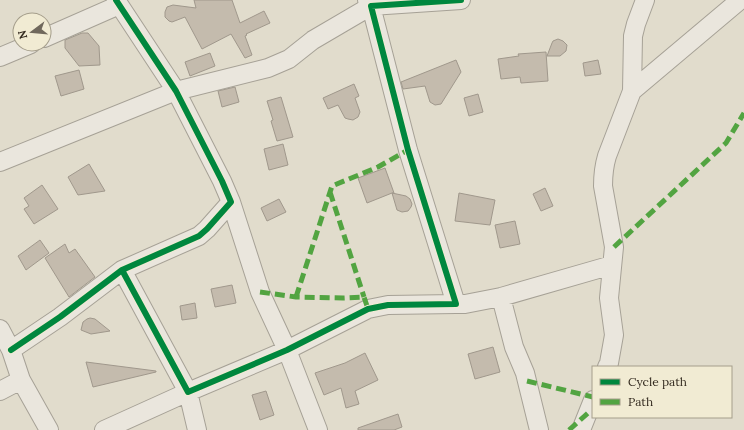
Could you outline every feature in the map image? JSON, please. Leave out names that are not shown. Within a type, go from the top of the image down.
[{"type":"street","points":[[0,162],[176,91],[268,68],[288,59],[313,40],[369,3],[461,0]]},
{"type":"street","points":[[607,366],[612,350],[614,335],[609,298],[614,247],[603,186],[604,166],[632,90],[634,36],[636,24],[644,0]]},
{"type":"street","points":[[632,90],[740,0]]},
{"type":"street","points":[[52,34],[118,2],[176,91],[222,181],[231,202],[260,292],[287,350],[318,430]]},
{"type":"street","points":[[369,3],[408,150],[456,304]]},
{"type":"street","points":[[0,57],[12,52]]},
{"type":"street","points":[[11,350],[60,317],[122,270],[199,236],[231,202]]},
{"type":"street","points":[[104,430],[287,350],[368,309],[388,305],[466,304],[501,297],[612,265]]},
{"type":"street","points":[[122,270],[188,392],[197,430]]},
{"type":"street","points":[[501,297],[514,347],[526,377],[539,430]]},
{"type":"street","points":[[0,330],[11,350],[21,380],[49,430]]},
{"type":"street","points":[[0,391],[21,380]]},
{"type":"street","points":[[581,430],[592,402]]},
{"type":"building","points":[[194,0],[232,0],[240,23],[264,11],[270,23],[246,34],[247,35],[245,36],[252,55],[245,58],[231,34],[202,49],[185,17],[172,22],[165,17],[167,7],[173,5],[196,8]]},
{"type":"building","points":[[82,33],[88,33],[99,46],[100,65],[79,66],[65,48],[65,40]]},
{"type":"building","points":[[558,39],[567,45],[566,51],[560,56],[547,56],[553,41]]},
{"type":"building","points":[[546,52],[548,81],[521,83],[520,77],[501,79],[498,59],[519,56],[518,54]]},
{"type":"building","points":[[210,53],[215,66],[190,76],[185,62]]},
{"type":"building","points":[[456,60],[461,72],[441,104],[435,105],[430,102],[425,86],[403,89],[401,82]]},
{"type":"building","points":[[598,60],[601,74],[585,76],[583,63]]},
{"type":"building","points":[[79,70],[84,89],[61,96],[55,76]]},
{"type":"building","points":[[354,84],[359,96],[355,98],[360,112],[358,117],[353,120],[345,118],[338,105],[328,109],[323,98]]},
{"type":"building","points":[[235,87],[239,102],[222,107],[218,91]]},
{"type":"building","points":[[478,94],[483,112],[469,116],[464,98]]},
{"type":"building","points":[[281,97],[293,137],[277,141],[271,121],[273,120],[267,101]]},
{"type":"building","points":[[283,144],[288,165],[269,170],[264,149]]},
{"type":"building","points":[[89,164],[105,191],[78,195],[68,177]]},
{"type":"building","points":[[385,168],[394,193],[367,203],[358,178]]},
{"type":"building","points":[[42,185],[58,209],[34,224],[24,209],[29,206],[24,198]]},
{"type":"building","points":[[545,188],[553,206],[541,211],[533,194]]},
{"type":"building","points":[[392,193],[406,196],[410,199],[412,204],[408,211],[402,212],[397,210]]},
{"type":"building","points":[[459,193],[495,200],[490,225],[455,221]]},
{"type":"building","points":[[279,199],[286,212],[267,221],[261,208]]},
{"type":"building","points":[[515,221],[520,244],[500,248],[495,225]]},
{"type":"building","points":[[40,240],[49,253],[26,270],[18,256]]},
{"type":"building","points":[[65,244],[69,253],[75,249],[95,277],[69,297],[45,258]]},
{"type":"building","points":[[232,285],[236,303],[215,307],[211,289]]},
{"type":"building","points":[[195,303],[197,318],[182,320],[180,306]]},
{"type":"building","points":[[90,318],[95,319],[110,331],[91,334],[81,330],[83,322]]},
{"type":"building","points":[[493,347],[500,372],[475,379],[468,354]]},
{"type":"building","points":[[365,353],[378,380],[355,391],[359,404],[346,408],[341,388],[324,395],[315,373],[345,363]]},
{"type":"building","points":[[86,362],[156,371],[156,372],[93,387]]},
{"type":"building","points":[[266,391],[274,415],[260,420],[252,395]]},
{"type":"building","points":[[398,414],[402,427],[394,430],[358,430],[358,428]]},
{"type":"marked path","points":[[614,247],[726,143],[744,113]]},
{"type":"marked path","points":[[296,297],[332,186],[378,167],[408,150]]},
{"type":"marked path","points":[[330,192],[364,297]]},
{"type":"marked path","points":[[260,292],[296,297],[364,297],[368,309]]},
{"type":"marked path","points":[[527,381],[592,397]]},
{"type":"marked path","points":[[569,430],[588,413]]},
{"type":"cycle path","points":[[11,350],[60,317],[122,270],[199,236],[231,202],[222,181],[176,91],[116,0]]},
{"type":"cycle path","points":[[122,270],[188,392],[287,350],[368,309],[388,305],[456,304],[408,150],[371,6],[461,0]]}]
